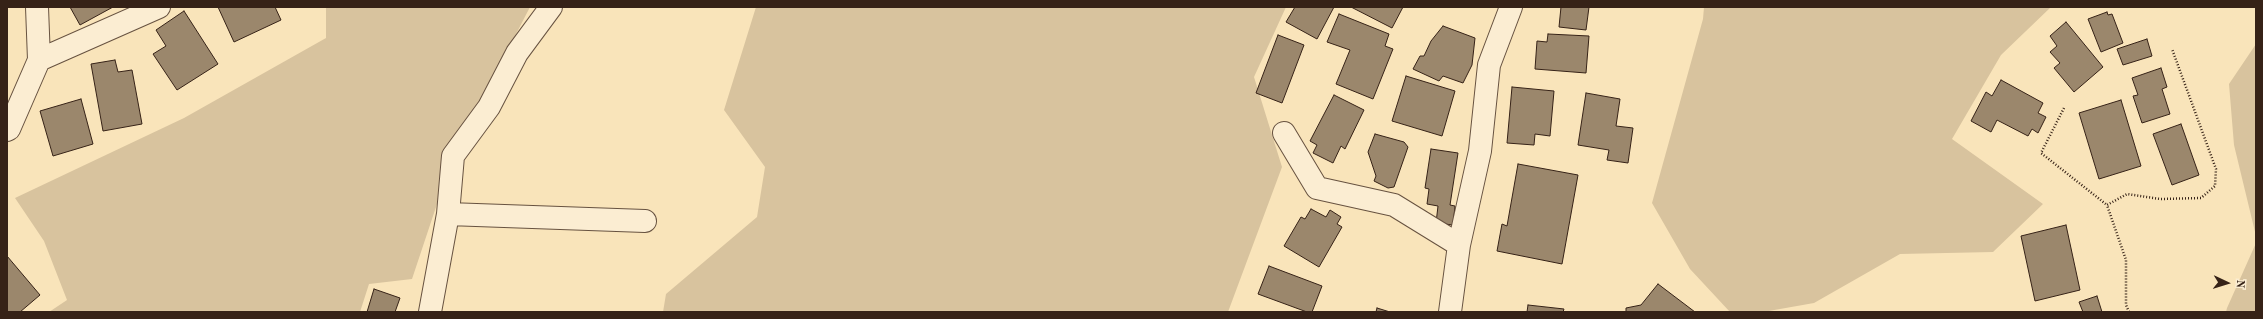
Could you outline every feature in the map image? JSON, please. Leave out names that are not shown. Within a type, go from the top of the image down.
[{"type":"street","points":[[7,130],[10,129],[39,60],[37,7]]},
{"type":"street","points":[[39,60],[159,7]]},
{"type":"street","points":[[430,312],[448,214],[452,156],[489,107],[517,53],[551,7]]},
{"type":"street","points":[[1450,312],[1459,245],[1480,151],[1489,66],[1511,7]]},
{"type":"street","points":[[1284,133],[1317,188],[1394,205],[1459,245]]},
{"type":"street","points":[[448,214],[646,220]]},
{"type":"path","points":[[2107,205],[2127,194],[2160,199],[2201,198],[2215,186],[2216,169],[2172,49]]},
{"type":"path","points":[[2064,108],[2041,153],[2107,205],[2126,260],[2126,305],[2129,312]]},
{"type":"shaded area","points":[[326,7],[530,7],[453,156],[412,279],[369,284],[360,312],[49,312],[67,300],[44,241],[15,198],[184,118],[326,38]]},
{"type":"shaded area","points":[[756,7],[1286,7],[1254,77],[1282,167],[1228,312],[663,312],[666,294],[757,217],[765,167],[724,110]]},
{"type":"shaded area","points":[[1704,7],[2051,7],[2001,55],[1952,139],[2043,204],[1993,252],[1900,254],[1814,303],[1763,312],[1730,312],[1690,269],[1652,203],[1703,19]]},
{"type":"shaded area","points":[[2256,44],[2256,236],[2234,145],[2229,84]]},
{"type":"shaded area","points":[[2256,243],[2256,312],[2226,312],[2227,308]]},
{"type":"building","points":[[70,7],[113,7],[80,25]]},
{"type":"building","points":[[218,7],[275,7],[281,20],[234,42]]},
{"type":"building","points":[[1295,7],[1334,7],[1317,39],[1286,22]]},
{"type":"building","points":[[1351,7],[1403,7],[1392,28]]},
{"type":"building","points":[[1561,7],[1589,7],[1586,30],[1559,27]]},
{"type":"building","points":[[184,11],[218,64],[177,90],[153,54],[166,46],[156,30]]},
{"type":"building","points":[[2107,12],[2108,15],[2112,14],[2123,43],[2101,52],[2088,19]]},
{"type":"building","points":[[1339,14],[1389,34],[1385,46],[1393,49],[1373,99],[1336,84],[1350,50],[1327,42]]},
{"type":"building","points":[[2066,22],[2103,67],[2074,92],[2054,68],[2060,63],[2050,52],[2057,46],[2050,36]]},
{"type":"building","points":[[1443,26],[1475,38],[1472,65],[1463,83],[1443,76],[1439,81],[1413,69],[1420,56],[1424,56],[1431,41]]},
{"type":"building","points":[[1548,34],[1589,36],[1586,73],[1535,69],[1537,41],[1547,42]]},
{"type":"building","points":[[1278,35],[1304,45],[1282,103],[1256,93]]},
{"type":"building","points":[[2147,39],[2152,56],[2123,65],[2117,49]]},
{"type":"building","points":[[115,60],[118,72],[132,70],[142,124],[103,131],[91,64]]},
{"type":"building","points":[[2161,68],[2167,87],[2162,89],[2170,114],[2142,123],[2133,96],[2138,95],[2132,78]]},
{"type":"building","points":[[1406,76],[1455,91],[1442,136],[1392,121]]},
{"type":"building","points":[[2001,80],[2043,103],[2038,113],[2046,117],[2038,133],[2032,129],[2028,136],[1997,120],[1991,132],[1971,121],[1986,92],[1992,96]]},
{"type":"building","points":[[1512,87],[1554,91],[1550,136],[1535,134],[1534,145],[1507,143]]},
{"type":"building","points":[[1586,93],[1620,99],[1616,126],[1633,128],[1628,163],[1607,160],[1609,150],[1578,145]]},
{"type":"building","points":[[1334,95],[1364,110],[1345,149],[1341,146],[1333,163],[1313,153],[1317,145],[1310,141]]},
{"type":"building","points":[[81,99],[93,144],[53,156],[40,111]]},
{"type":"building","points":[[2121,100],[2141,166],[2099,179],[2079,113]]},
{"type":"building","points":[[2181,124],[2199,175],[2172,185],[2153,134]]},
{"type":"building","points":[[1375,134],[1404,142],[1408,147],[1394,187],[1388,188],[1374,181],[1376,176],[1368,152]]},
{"type":"building","points":[[1431,149],[1458,153],[1450,205],[1455,206],[1453,225],[1436,223],[1438,206],[1427,204],[1429,189],[1425,188]]},
{"type":"building","points":[[1518,164],[1578,175],[1562,264],[1497,251],[1502,224],[1507,226]]},
{"type":"building","points":[[1311,209],[1326,217],[1330,210],[1341,217],[1337,224],[1342,227],[1319,267],[1284,246],[1301,217],[1305,219]]},
{"type":"building","points":[[2066,225],[2080,290],[2035,301],[2021,236]]},
{"type":"building","points":[[7,256],[40,295],[20,312],[7,312]]},
{"type":"building","points":[[1269,266],[1322,286],[1312,312],[1307,312],[1258,294]]},
{"type":"building","points":[[1658,284],[1695,312],[1626,312],[1626,308],[1641,305]]},
{"type":"building","points":[[374,289],[400,298],[395,312],[367,312]]},
{"type":"building","points":[[2097,296],[2102,312],[2083,312],[2079,302]]},
{"type":"building","points":[[1528,305],[1564,309],[1563,312],[1527,312]]},
{"type":"building","points":[[1377,308],[1390,312],[1376,312]]}]
